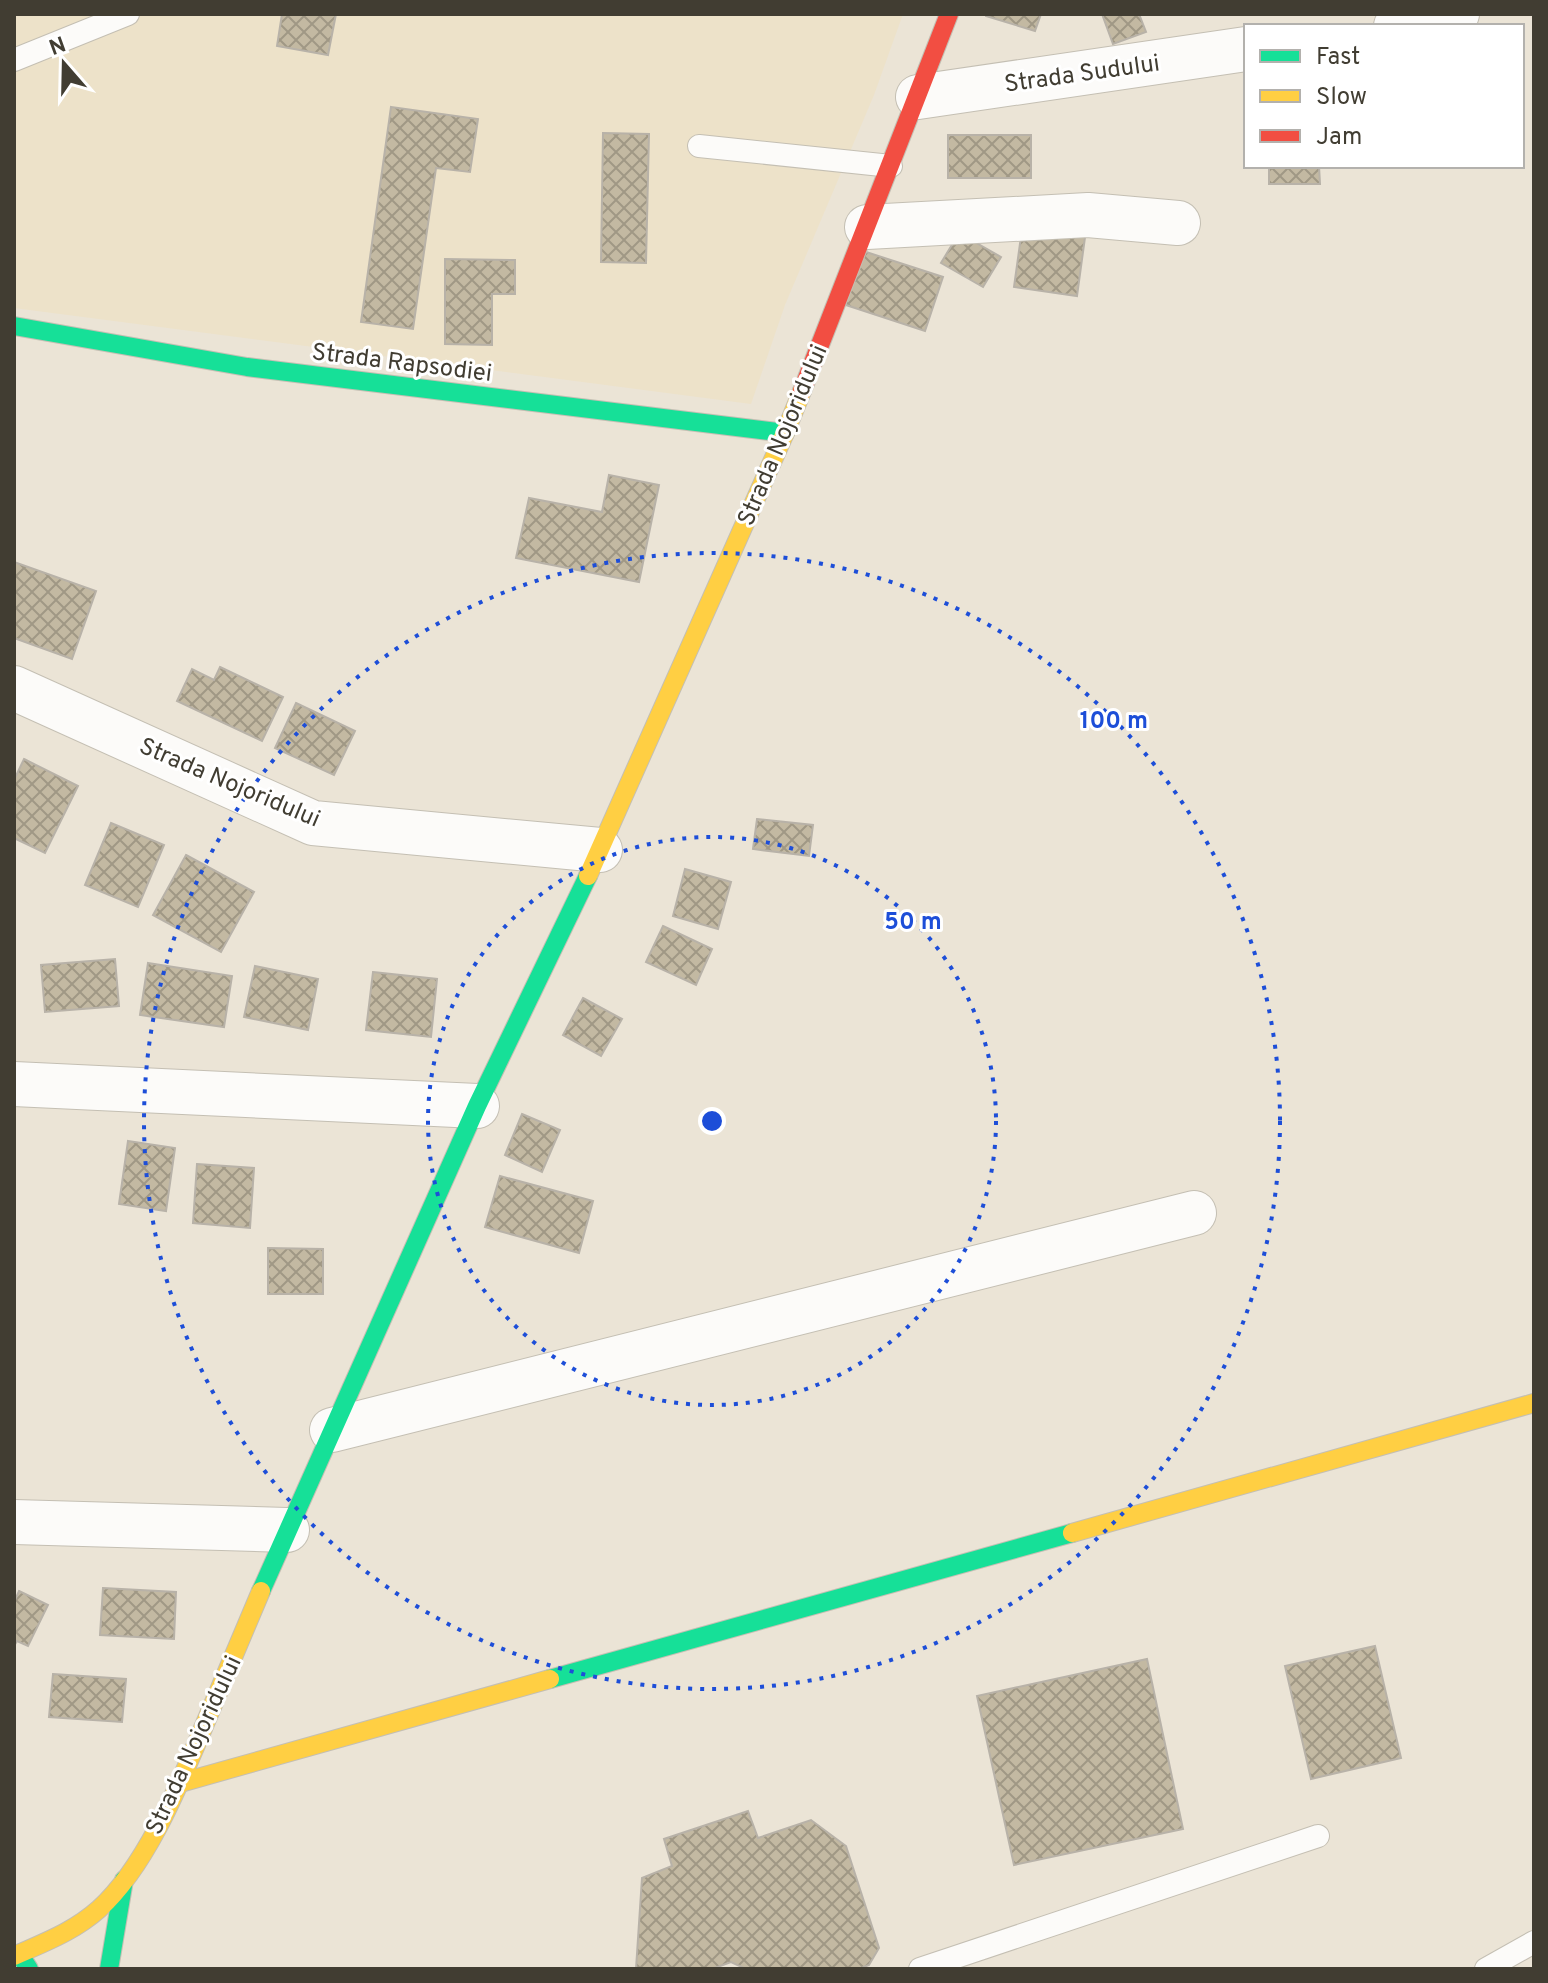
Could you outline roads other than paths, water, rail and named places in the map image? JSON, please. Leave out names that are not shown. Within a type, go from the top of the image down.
[{"type":"main road","name":"Strada Nojoridului","points":[[21,1960],[71,1931],[100,1908],[124,1880],[153,1836],[180,1783],[287,1530],[477,1106],[600,850],[785,433],[949,14]]},
{"type":"main road","name":"Strada Rapsodiei","points":[[14,326],[247,367],[785,433]]},
{"type":"main road","points":[[180,1783],[1534,1403]]},
{"type":"main road","points":[[109,1969],[124,1880]]},
{"type":"street","points":[[1406,24],[1457,14]]},
{"type":"street","name":"Strada Sudului","points":[[918,97],[1244,49]]},
{"type":"street","points":[[867,227],[1088,215],[1178,223]]},
{"type":"street","name":"Strada Nojoridului","points":[[14,688],[313,823],[600,850]]},
{"type":"street","points":[[14,1084],[477,1106]]},
{"type":"street","points":[[332,1430],[1194,1213]]},
{"type":"street","points":[[14,1522],[287,1530]]},
{"type":"lane","points":[[14,60],[128,14]]},
{"type":"lane","points":[[699,146],[891,166]]},
{"type":"lane","points":[[920,1969],[1318,1836]]},
{"type":"lane","points":[[1486,1969],[1534,1942]]}]
